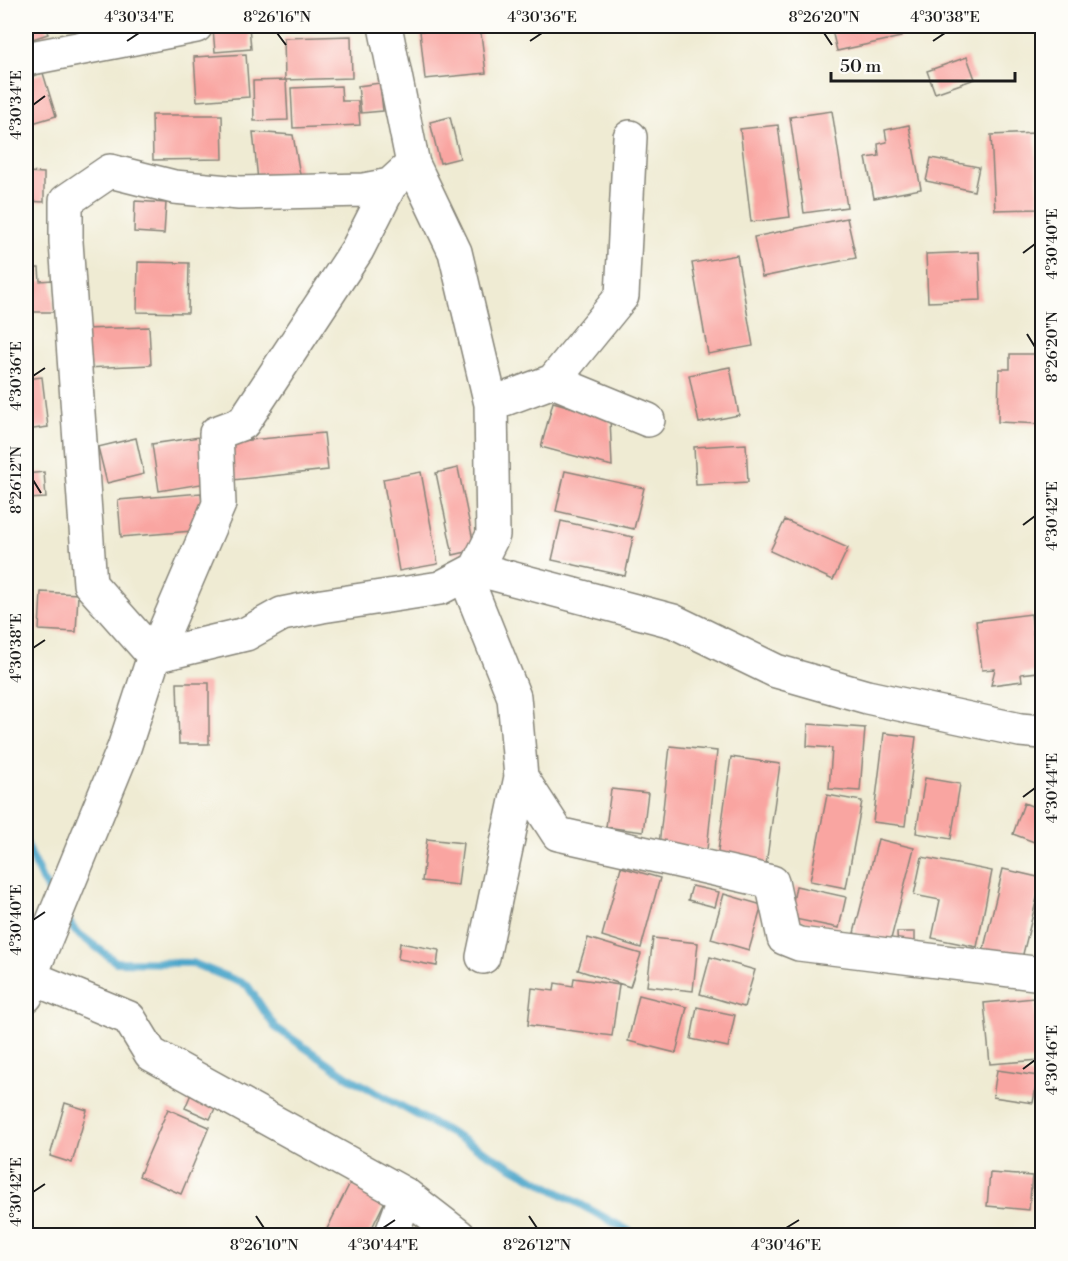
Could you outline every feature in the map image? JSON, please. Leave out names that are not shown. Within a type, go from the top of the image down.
[{"type":"street","points":[[26,59],[196,26]]},
{"type":"street","points":[[154,656],[246,634],[282,614],[440,588],[471,572],[493,535],[491,404],[455,252],[401,175],[385,26]]},
{"type":"street","points":[[491,404],[553,381],[622,296],[630,137]]},
{"type":"street","points":[[154,656],[90,584],[66,242],[66,201],[110,171],[174,187],[239,193],[364,190],[401,175]]},
{"type":"street","points":[[401,175],[357,250],[243,423],[216,434],[219,504],[154,656],[124,748],[27,984],[129,1018],[152,1054],[406,1195],[459,1236]]},
{"type":"street","points":[[553,381],[648,420]]},
{"type":"street","points":[[471,572],[673,621],[776,671],[867,697],[1020,730],[1042,732]]},
{"type":"street","points":[[471,572],[514,697],[521,777],[483,957]]},
{"type":"street","points":[[521,777],[558,834],[772,882],[784,938],[799,944],[1042,974]]},
{"type":"street","points":[[391,1236],[406,1195]]},
{"type":"building","points":[[26,26],[45,26],[48,34],[26,41]]},
{"type":"building","points":[[249,26],[251,49],[215,52],[213,29]]},
{"type":"building","points":[[480,26],[486,73],[425,79],[420,31]]},
{"type":"building","points":[[831,26],[898,26],[901,37],[837,51]]},
{"type":"building","points":[[351,36],[352,78],[285,80],[284,38]]},
{"type":"building","points":[[246,54],[249,97],[197,101],[194,57]]},
{"type":"building","points":[[967,57],[975,79],[935,93],[927,71]]},
{"type":"building","points":[[43,73],[56,116],[26,125],[26,78]]},
{"type":"building","points":[[286,80],[288,120],[254,121],[253,81]]},
{"type":"building","points":[[380,83],[383,111],[361,113],[358,86]]},
{"type":"building","points":[[341,86],[342,101],[358,101],[360,125],[293,128],[291,88]]},
{"type":"building","points":[[832,111],[847,207],[804,213],[790,117]]},
{"type":"building","points":[[152,115],[222,115],[223,159],[153,160]]},
{"type":"building","points":[[450,117],[460,158],[440,163],[430,122]]},
{"type":"building","points":[[778,125],[790,217],[751,222],[740,129]]},
{"type":"building","points":[[909,125],[921,189],[874,198],[866,158],[879,156],[878,144],[887,142],[885,130]]},
{"type":"building","points":[[253,132],[293,135],[302,186],[259,190]]},
{"type":"building","points":[[1035,133],[1039,209],[995,210],[991,135]]},
{"type":"building","points":[[931,158],[979,167],[974,191],[926,181]]},
{"type":"building","points":[[26,172],[44,173],[44,202],[26,201]]},
{"type":"building","points":[[135,201],[166,203],[164,234],[134,232]]},
{"type":"building","points":[[847,218],[856,258],[762,277],[754,237]]},
{"type":"building","points":[[979,252],[981,300],[928,302],[926,254]]},
{"type":"building","points":[[737,255],[753,346],[708,354],[692,263]]},
{"type":"building","points":[[138,262],[189,263],[188,313],[137,312]]},
{"type":"building","points":[[26,268],[39,268],[40,281],[52,280],[54,312],[26,312]]},
{"type":"building","points":[[149,327],[151,365],[85,368],[83,329]]},
{"type":"building","points":[[1010,354],[1036,354],[1042,357],[1042,424],[998,422],[999,369],[1010,369]]},
{"type":"building","points":[[730,367],[739,415],[699,423],[689,375]]},
{"type":"building","points":[[42,377],[48,427],[26,430],[26,379]]},
{"type":"building","points":[[553,402],[610,418],[612,466],[541,447]]},
{"type":"building","points":[[324,433],[328,470],[233,480],[229,442]]},
{"type":"building","points":[[199,437],[207,483],[159,491],[152,444]]},
{"type":"building","points":[[136,438],[144,474],[107,483],[98,447]]},
{"type":"building","points":[[746,444],[748,482],[696,485],[694,447]]},
{"type":"building","points":[[458,468],[475,550],[453,555],[436,473]]},
{"type":"building","points":[[565,471],[644,488],[634,529],[556,511]]},
{"type":"building","points":[[44,472],[46,498],[26,499],[26,474]]},
{"type":"building","points":[[421,472],[438,564],[399,571],[383,479]]},
{"type":"building","points":[[201,493],[204,530],[121,537],[118,500]]},
{"type":"building","points":[[785,520],[848,548],[833,580],[770,551]]},
{"type":"building","points":[[561,521],[633,537],[625,576],[552,560]]},
{"type":"building","points":[[41,592],[78,594],[76,632],[39,630]]},
{"type":"building","points":[[1031,614],[1038,672],[1021,674],[1022,681],[991,685],[995,669],[982,670],[976,621]]},
{"type":"building","points":[[177,683],[209,683],[209,744],[179,744]]},
{"type":"building","points":[[808,724],[865,728],[860,791],[829,789],[832,748],[807,746]]},
{"type":"building","points":[[884,733],[916,737],[905,826],[873,822]]},
{"type":"building","points":[[670,746],[717,751],[707,850],[659,845]]},
{"type":"building","points":[[731,757],[780,764],[766,865],[717,858]]},
{"type":"building","points":[[925,778],[960,784],[951,839],[916,833]]},
{"type":"building","points":[[611,789],[648,793],[643,832],[606,827]]},
{"type":"building","points":[[827,795],[862,801],[846,888],[810,881]]},
{"type":"building","points":[[1024,803],[1042,810],[1042,845],[1013,834]]},
{"type":"building","points":[[427,839],[463,843],[458,885],[422,881]]},
{"type":"building","points":[[878,839],[914,848],[890,943],[854,933]]},
{"type":"building","points":[[922,857],[992,871],[977,947],[932,938],[940,900],[914,895]]},
{"type":"building","points":[[621,867],[660,878],[641,948],[602,936]]},
{"type":"building","points":[[1003,869],[1042,878],[1019,970],[981,960]]},
{"type":"building","points":[[692,886],[719,892],[715,907],[688,900]]},
{"type":"building","points":[[796,886],[846,897],[839,928],[790,918]]},
{"type":"building","points":[[724,894],[762,905],[749,950],[711,939]]},
{"type":"building","points":[[897,932],[915,932],[915,951],[898,952]]},
{"type":"building","points":[[588,938],[641,954],[630,987],[578,970]]},
{"type":"building","points":[[653,938],[698,943],[693,991],[647,986]]},
{"type":"building","points":[[400,943],[439,950],[437,966],[398,959]]},
{"type":"building","points":[[710,957],[755,970],[744,1007],[700,994]]},
{"type":"building","points":[[574,978],[619,985],[612,1036],[528,1025],[532,988],[554,991],[555,983],[573,986]]},
{"type":"building","points":[[639,995],[687,1007],[676,1053],[628,1041]]},
{"type":"building","points":[[1034,998],[1040,1060],[990,1064],[984,1003]]},
{"type":"building","points":[[697,1007],[735,1015],[728,1047],[691,1039]]},
{"type":"building","points":[[997,1070],[1038,1076],[1033,1103],[993,1097]]},
{"type":"building","points":[[193,1089],[219,1100],[210,1119],[185,1108]]},
{"type":"building","points":[[65,1103],[87,1110],[72,1163],[50,1156]]},
{"type":"building","points":[[168,1109],[209,1127],[181,1194],[139,1176]]},
{"type":"building","points":[[990,1173],[1032,1176],[1029,1210],[987,1206]]},
{"type":"building","points":[[350,1183],[385,1201],[368,1236],[335,1236],[326,1231]]},
{"type":"waterway","points":[[26,843],[42,880],[52,895]]},
{"type":"waterway","points":[[65,916],[75,931],[116,962],[192,963],[247,985],[275,1027],[348,1077],[638,1236]]}]
